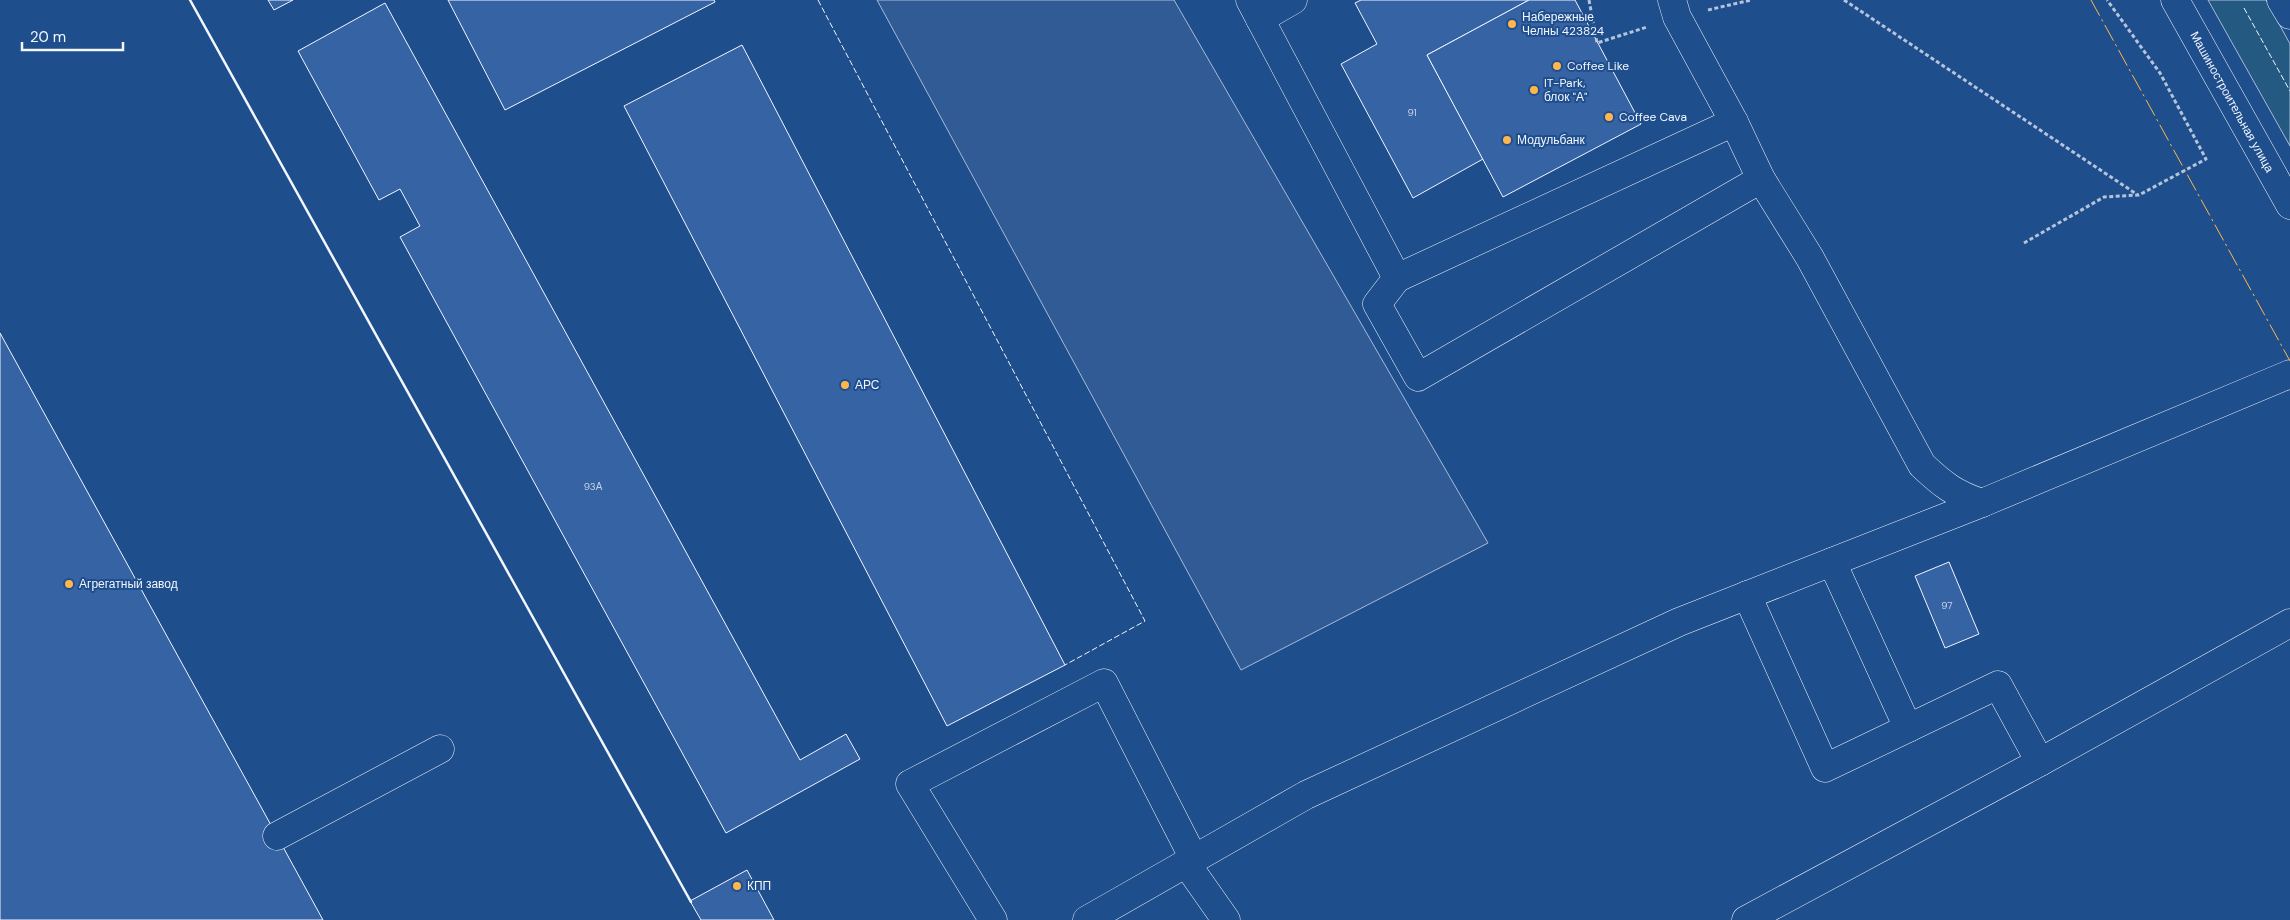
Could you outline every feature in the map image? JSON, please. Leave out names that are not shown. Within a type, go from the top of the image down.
[{"type":"main road","points":[[1293,0],[1255,9],[1397,278]]},
{"type":"main road","points":[[1672,0],[1677,17],[1734,122],[1761,179],[1810,258],[1922,465],[1942,485],[1961,496],[1982,503]]},
{"type":"main road","name":"Машиностроительная улица","points":[[2175,0],[2290,205]]},
{"type":"main road","points":[[2281,0],[2290,15]]},
{"type":"main road","points":[[1734,122],[1397,278],[1377,304],[1418,377],[1761,179]]},
{"type":"main road","points":[[1087,920],[1306,795],[1679,622],[1982,503],[2290,374]]},
{"type":"main road","points":[[1832,562],[1908,728]]},
{"type":"main road","points":[[1747,595],[1825,768],[1998,684],[2040,762]]},
{"type":"main road","points":[[1746,920],[2040,762],[2290,623]]},
{"type":"main road","points":[[993,920],[910,784],[1104,684],[1190,861],[1226,920]]},
{"type":"main road","points":[[276,836],[440,749]]},
{"type":"path","points":[[1589,0],[1597,43]]},
{"type":"path","points":[[1844,0],[2139,195]]},
{"type":"path","points":[[2024,243],[2104,197],[2139,195],[2206,159],[2160,73],[2107,0]]},
{"type":"shaded area","points":[[877,0],[1174,0],[1488,543],[1241,670]]},
{"type":"shaded area","points":[[2208,0],[2266,0],[2290,44],[2290,146]]},
{"type":"building","points":[[268,0],[293,0],[274,10]]},
{"type":"building","points":[[448,0],[714,0],[715,2],[505,110]]},
{"type":"building","points":[[1361,0],[1529,0],[1427,55],[1483,159],[1413,198],[1341,64],[1377,44],[1355,3]]},
{"type":"building","name":"IT-Park, блок \"А\"","points":[[1529,0],[1575,0],[1641,124],[1503,197],[1427,55]]},
{"type":"building","points":[[385,3],[800,760],[846,734],[860,759],[726,833],[400,237],[420,226],[400,189],[379,200],[298,51]]},
{"type":"building","points":[[742,45],[1065,665],[947,726],[624,106]]},
{"type":"building","name":"Агрегатный завод","points":[[0,333],[277,836],[323,920],[0,920]]},
{"type":"building","points":[[1949,562],[1979,634],[1945,648],[1915,576]]},
{"type":"building","name":"КПП","points":[[747,870],[774,920],[701,920],[690,901]]},
{"type":"fence","points":[[818,0],[1145,621],[1065,665]]},
{"type":"fence","points":[[2244,8],[2290,91]]},
{"type":"wall","points":[[190,0],[691,902]]},
{"type":"power","points":[[2091,0],[2290,361]]},
{"type":"place","name":"Набережные Челны 423824","points":[[1512,24]]},
{"type":"place","name":"Coffee Like","points":[[1557,66]]},
{"type":"place","name":"IT-Park, блок \"А\"","points":[[1534,90]]},
{"type":"place","name":"Coffee Cava","points":[[1609,117]]},
{"type":"place","name":"Модульбанк","points":[[1507,140]]},
{"type":"place","name":"АРС","points":[[845,385]]},
{"type":"place","name":"Агрегатный завод","points":[[69,584]]},
{"type":"place","name":"КПП","points":[[737,886]]}]
